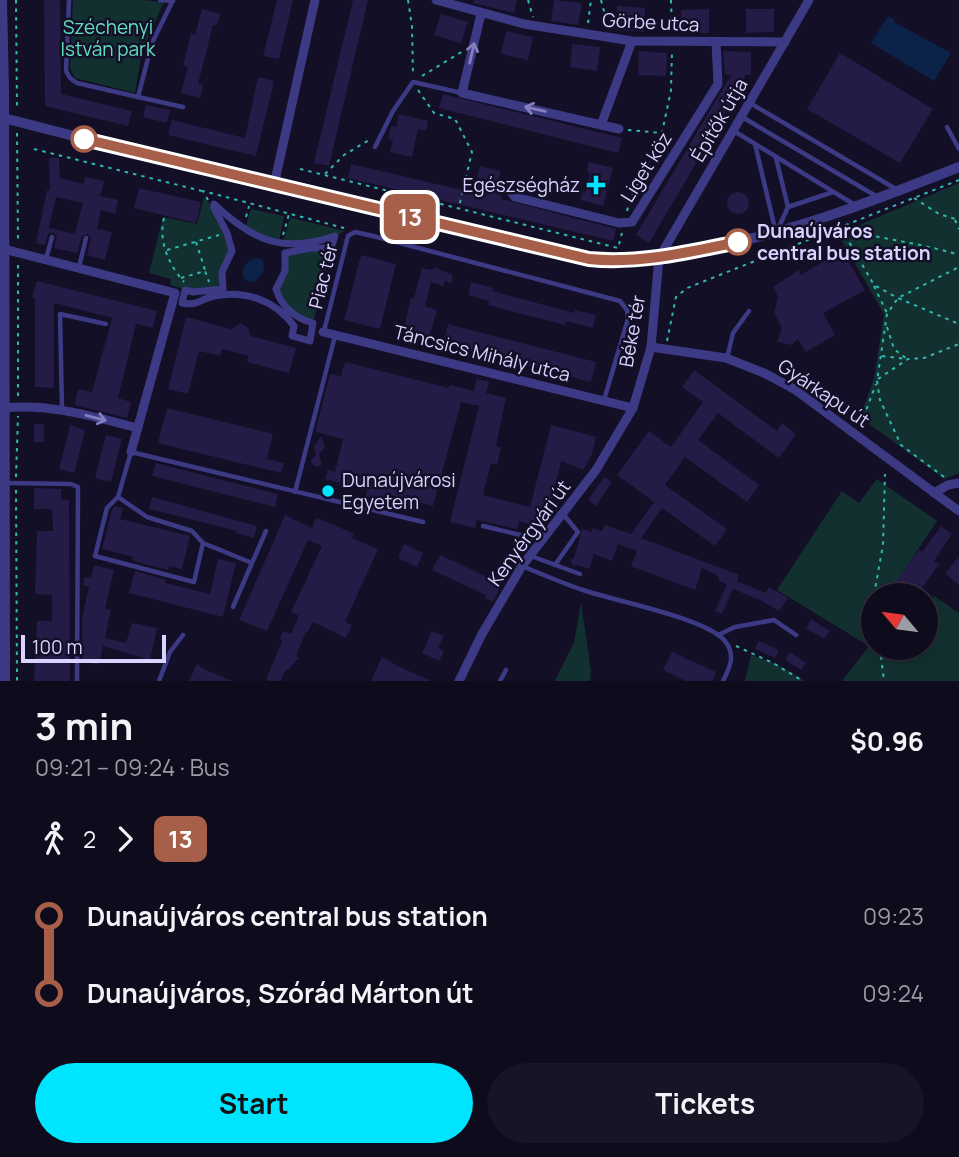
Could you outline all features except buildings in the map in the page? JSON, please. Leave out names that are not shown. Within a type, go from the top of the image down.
[{"type":"street","points":[[2,0],[4,408],[10,483],[3,512],[5,681]]},
{"type":"street","points":[[274,185],[315,0]]},
{"type":"street","name":"Görbe utca","points":[[436,0],[568,33],[632,41],[785,42]]},
{"type":"street","name":"Építők útja","points":[[659,257],[809,0]]},
{"type":"street","points":[[481,13],[462,93],[620,129]]},
{"type":"street","points":[[601,125],[632,41]]},
{"type":"street","name":"Liget köz","points":[[502,189],[509,190],[515,197],[624,224],[632,222],[718,84],[716,42]]},
{"type":"street","points":[[2,117],[274,185],[589,259],[608,261],[659,257],[776,233],[880,199],[959,167]]},
{"type":"street","points":[[214,206],[239,228],[261,239],[277,243],[319,242],[335,236],[331,248],[311,248],[285,253],[285,271],[276,289],[285,307],[294,315],[313,323],[310,341],[292,336],[294,326],[282,311],[268,302],[240,295],[210,297],[194,305],[182,303],[185,290],[193,292],[223,289],[222,272],[232,251],[228,233],[214,206]]},
{"type":"street","points":[[2,248],[175,293],[131,452]]},
{"type":"street","name":"Béke tér","points":[[633,408],[651,347],[659,257]]},
{"type":"street","name":"Táncsics Mihály utca","points":[[323,332],[633,408]]},
{"type":"street","name":"Gyárkapu út","points":[[651,347],[726,358],[764,373],[794,389],[959,511]]},
{"type":"street","points":[[4,408],[18,406],[62,410],[138,428]]},
{"type":"street","name":"Kenyérgyári út","points":[[459,681],[482,634],[522,566],[596,470],[633,408]]},
{"type":"street","points":[[934,493],[948,485],[959,483]]},
{"type":"lane","points":[[69,0],[66,71],[70,78],[77,83],[183,107]]},
{"type":"lane","points":[[138,97],[152,43],[173,1],[160,0]]},
{"type":"lane","points":[[375,147],[412,82],[462,93]]},
{"type":"lane","points":[[749,103],[899,191]]},
{"type":"lane","points":[[741,117],[880,199]]},
{"type":"lane","points":[[947,127],[959,149]]},
{"type":"lane","points":[[733,131],[858,206]]},
{"type":"lane","points":[[755,144],[776,233]]},
{"type":"lane","points":[[776,157],[788,207],[776,233]]},
{"type":"lane","points":[[788,207],[834,192]]},
{"type":"lane","points":[[411,246],[418,219]]},
{"type":"lane","name":"Piac tér","points":[[323,332],[348,236],[355,232],[620,301],[627,310],[628,319],[604,401]]},
{"type":"lane","points":[[46,260],[52,237]]},
{"type":"lane","points":[[79,268],[86,238]]},
{"type":"lane","points":[[726,358],[733,333],[749,311]]},
{"type":"lane","points":[[62,410],[60,314],[106,324]]},
{"type":"lane","points":[[295,492],[335,335]]},
{"type":"lane","points":[[203,544],[194,582],[95,556],[107,508],[118,497],[131,452],[424,522]]},
{"type":"lane","points":[[10,483],[71,484],[78,487],[77,681]]},
{"type":"lane","points":[[118,497],[147,517],[192,531],[203,544],[252,563]]},
{"type":"lane","points":[[555,565],[578,533],[563,514]]},
{"type":"lane","points":[[483,526],[542,541]]},
{"type":"lane","points":[[233,607],[266,531]]},
{"type":"lane","points":[[530,556],[580,574]]},
{"type":"lane","points":[[522,566],[582,590],[690,622],[718,635],[732,651],[732,665],[723,681]]},
{"type":"lane","points":[[718,635],[735,627],[774,620],[796,635]]},
{"type":"lane","points":[[159,681],[170,652],[183,635]]},
{"type":"lane","points":[[500,681],[506,670]]},
{"type":"path","points":[[16,0],[18,406],[10,483],[17,681]]},
{"type":"path","points":[[408,0],[412,26],[412,82],[434,113],[455,119],[472,152],[459,207]]},
{"type":"path","points":[[588,29],[591,0]]},
{"type":"path","points":[[601,0],[609,31]]},
{"type":"path","points":[[300,169],[618,248],[629,200],[662,133],[671,90],[671,0]]},
{"type":"path","points":[[412,82],[474,44]]},
{"type":"path","name":"Liget köz","points":[[620,129],[662,133]]},
{"type":"path","points":[[324,174],[344,155],[382,132]]},
{"type":"path","points":[[34,149],[351,230]]},
{"type":"path","points":[[665,350],[678,293],[778,250],[959,180]]},
{"type":"path","points":[[203,191],[214,206]]},
{"type":"path","points":[[914,198],[939,214],[959,220]]},
{"type":"path","points":[[243,228],[249,204]]},
{"type":"path","points":[[281,242],[289,214]]},
{"type":"path","points":[[164,218],[162,232],[166,251],[180,278],[193,292]]},
{"type":"path","points":[[954,219],[959,229]]},
{"type":"path","points":[[841,227],[898,242],[932,246],[959,255]]},
{"type":"path","points":[[841,227],[887,314]]},
{"type":"path","points":[[166,251],[228,233]]},
{"type":"path","points":[[196,242],[211,290]]},
{"type":"path","points":[[848,429],[867,408],[877,382],[887,314],[898,298],[959,267]]},
{"type":"path","points":[[180,278],[205,271]]},
{"type":"path","points":[[874,285],[959,324]]},
{"type":"path","points":[[886,322],[891,344],[908,359]]},
{"type":"path","points":[[880,356],[924,358],[959,344]]},
{"type":"path","points":[[877,382],[886,372],[908,359]]},
{"type":"path","points":[[877,382],[880,400],[896,439],[945,478]]},
{"type":"path","points":[[876,583],[883,545],[885,474]]},
{"type":"path","points":[[725,641],[761,657],[803,681]]},
{"type":"path","points":[[881,660],[884,681]]},
{"type":"green space","name":"Széchenyi István park","points":[[73,0],[164,2],[142,51],[135,93],[75,78],[70,68]]},
{"type":"green space","points":[[959,183],[959,473],[944,479],[857,415],[864,406],[874,378],[884,314],[838,234]]},
{"type":"green space","points":[[204,198],[214,208],[232,251],[227,257],[223,289],[193,292],[170,285],[171,279],[149,273],[163,217],[197,224]]},
{"type":"green space","points":[[251,209],[284,216],[279,242],[245,229]]},
{"type":"green space","points":[[292,218],[345,231],[335,236],[283,243],[289,220]]},
{"type":"green space","points":[[331,248],[313,323],[294,315],[276,289],[285,271],[285,253]]},
{"type":"green space","points":[[877,479],[937,521],[896,583],[861,583],[861,641],[777,590],[842,491],[859,503]]},
{"type":"green space","points":[[938,599],[959,613],[959,681],[842,681],[861,656],[861,660],[938,660]]},
{"type":"green space","points":[[581,602],[591,671],[590,681],[555,681],[574,643]]},
{"type":"green space","points":[[751,655],[777,664],[805,681],[745,681]]},
{"type":"water","points":[[888,16],[895,20],[894,22],[951,53],[934,81],[871,43]]},
{"type":"water","points":[[255,258],[263,260],[264,270],[256,281],[248,282],[243,277],[244,268]]},
{"type":"bus line","name":"13","points":[[84,139],[589,259],[608,261],[659,257],[738,242]]},
{"type":"place","name":"Egészségház","points":[[596,185]]},
{"type":"place","name":"Dunaújváros central bus station","points":[[738,242]]},
{"type":"place","name":"Dunaújvárosi Egyetem","points":[[328,491]]}]
